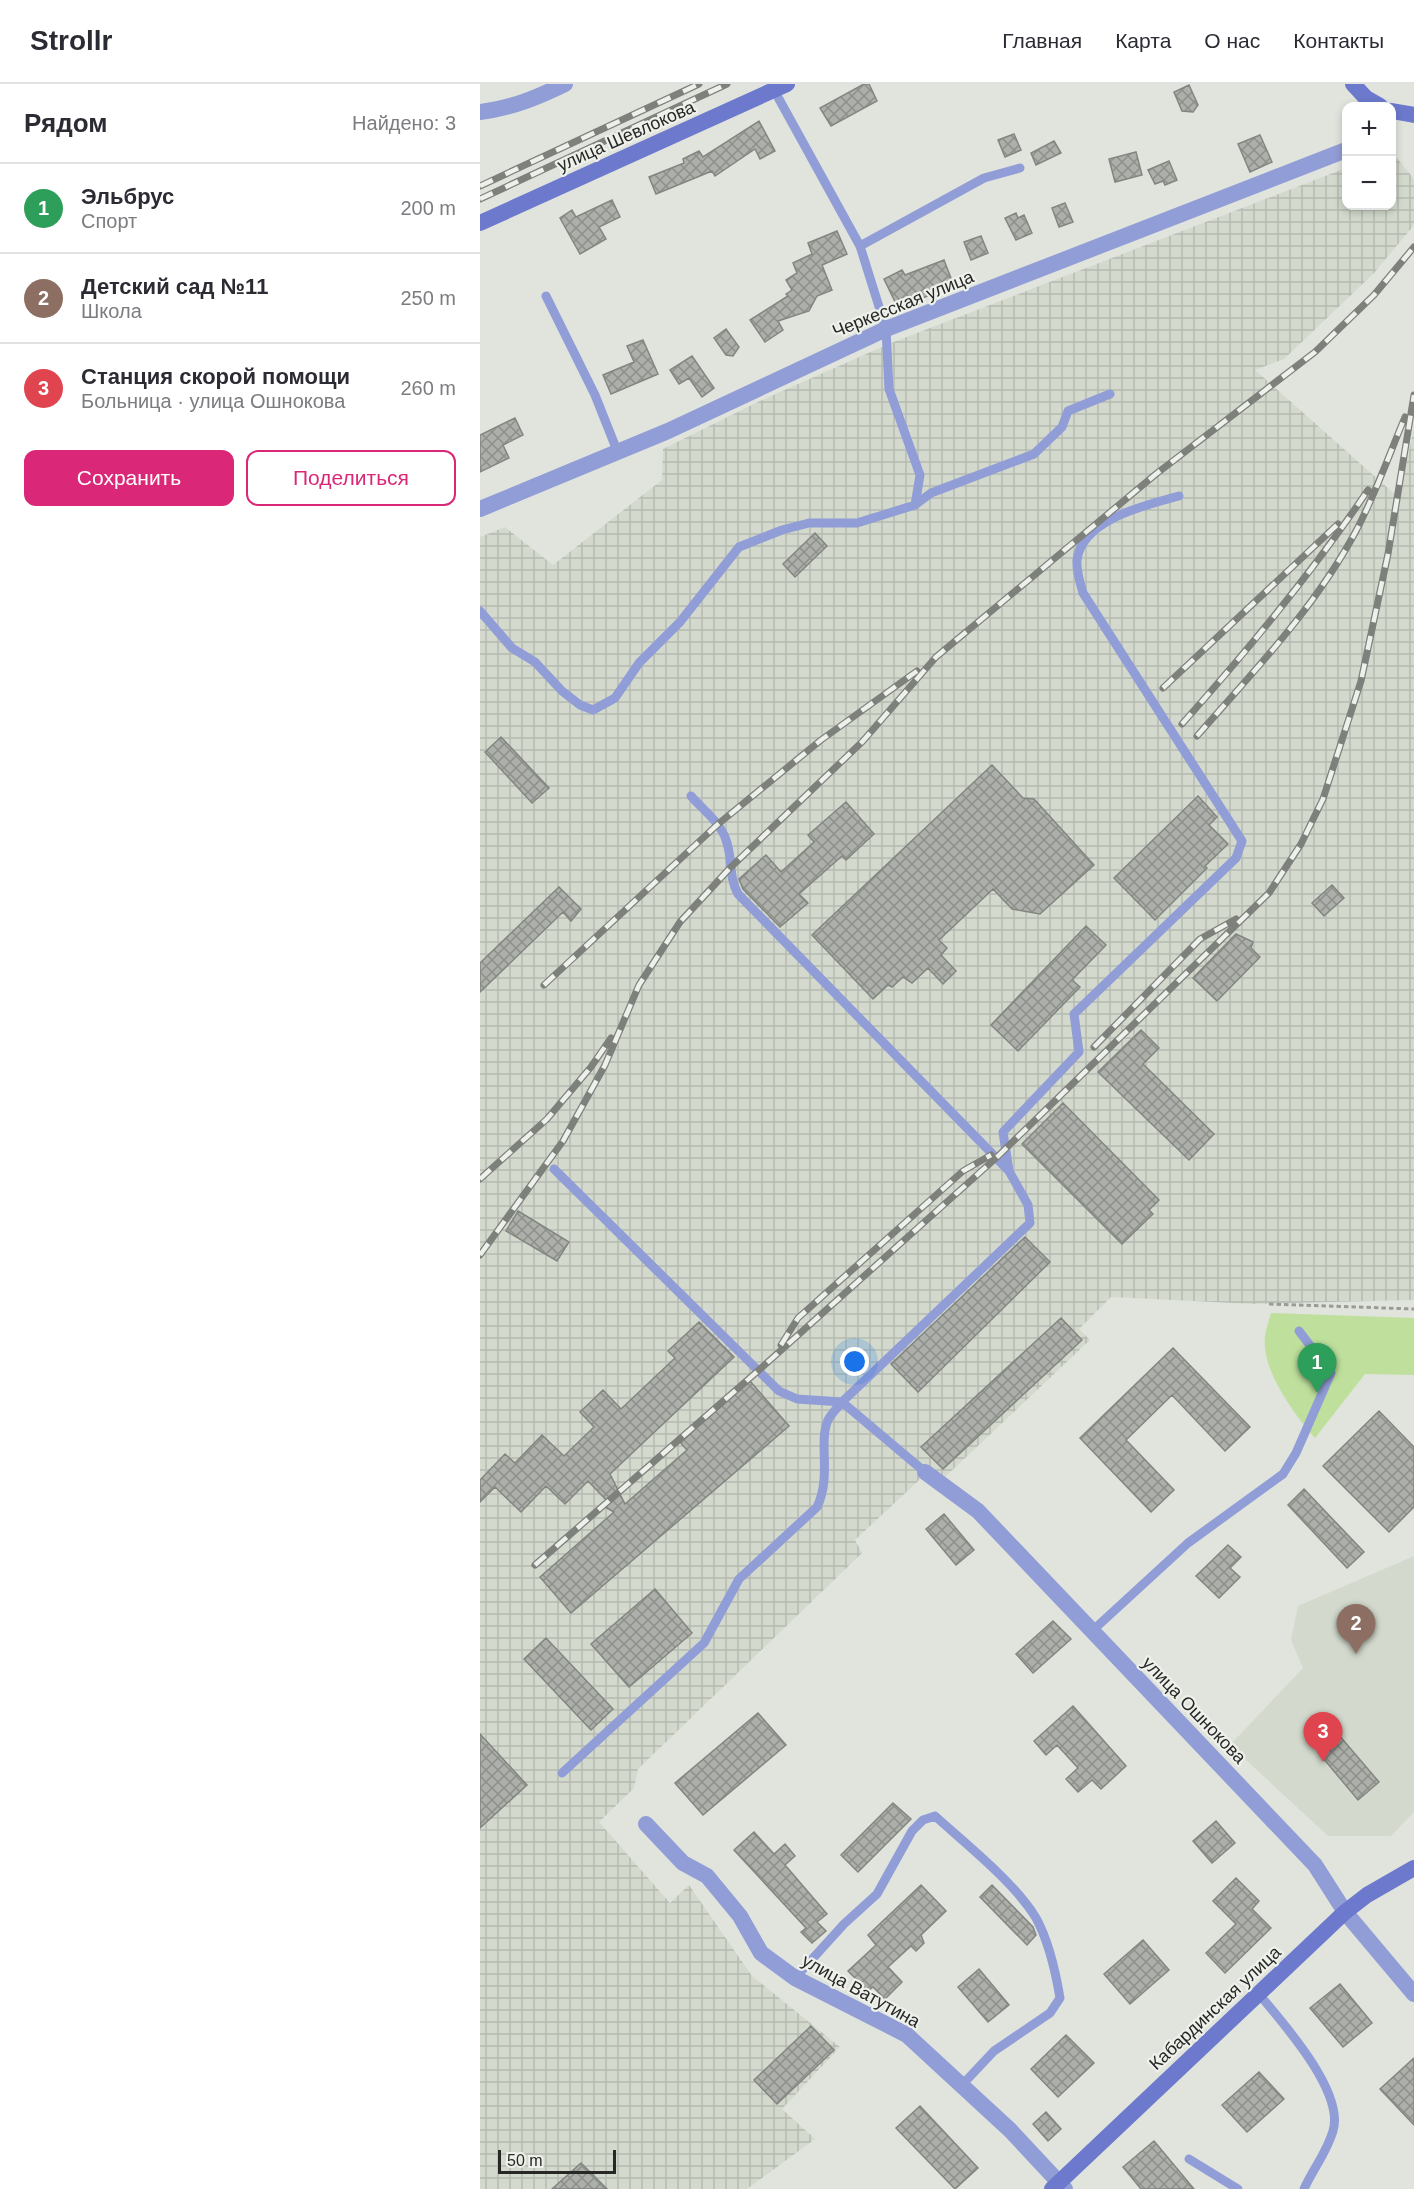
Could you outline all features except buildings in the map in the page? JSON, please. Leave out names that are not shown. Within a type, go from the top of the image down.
[{"type":"main road","points":[[1353,84],[1373,102]]},
{"type":"main road","name":"улица Шевлокова","points":[[480,223],[781,87]]},
{"type":"main road","points":[[1396,112],[1414,115]]},
{"type":"main road","name":"Кабардинская улица","points":[[1059,2187],[1345,1912],[1367,1895],[1414,1868]]},
{"type":"street","points":[[480,112],[504,109],[533,100],[565,84]]},
{"type":"street","name":"Черкесская улица","points":[[480,509],[618,453],[886,329],[1342,152]]},
{"type":"street","name":"улица Ошнокова","points":[[925,1472],[978,1511],[1315,1865],[1345,1912],[1414,1994]]},
{"type":"street","name":"улица Ватутина","points":[[646,1824],[683,1863],[707,1876],[740,1916],[761,1953],[795,1978],[907,2035],[1010,2130],[1059,2187]]},
{"type":"lane","points":[[781,87],[860,246],[886,329],[889,389],[920,475],[915,505]]},
{"type":"lane","points":[[860,246],[984,178],[1020,168]]},
{"type":"lane","points":[[546,296],[595,396],[618,453]]},
{"type":"lane","points":[[480,611],[512,648],[535,662],[562,691],[580,705],[593,710],[615,698],[639,663],[680,622],[738,547],[782,530],[809,524],[857,524],[915,505],[931,493],[1034,454],[1062,427],[1068,411],[1110,394]]},
{"type":"lane","points":[[1009,1171],[1003,1132],[1079,1052],[1074,1014],[1236,858],[1242,841],[1083,593],[1077,574],[1077,558],[1087,540],[1101,525],[1120,514],[1179,496]]},
{"type":"lane","points":[[562,1773],[704,1643],[739,1579],[817,1507],[823,1494],[826,1474],[827,1420],[1030,1223],[1028,1205],[1009,1171],[738,894],[730,880],[730,851],[726,837],[691,796]]},
{"type":"lane","points":[[554,1169],[779,1391],[797,1399],[843,1402],[925,1472]]},
{"type":"lane","points":[[1091,1632],[1188,1543],[1283,1474],[1296,1454],[1331,1373],[1299,1331]]},
{"type":"lane","points":[[795,1978],[844,1924],[877,1894],[912,1831],[923,1820],[935,1816],[1019,1897],[1036,1919],[1055,1969],[1060,1998],[1050,2013],[994,2051],[962,2085]]},
{"type":"lane","points":[[1258,1994],[1311,2058],[1335,2106],[1334,2130],[1304,2189]]},
{"type":"lane","points":[[1189,2159],[1238,2189]]},
{"type":"path","points":[[1269,1304],[1414,1309]]},
{"type":"shaded area","points":[[1396,157],[1414,179],[1414,225],[1374,273],[1284,359],[1255,370],[1399,498],[1414,428],[1414,1300],[1254,1304],[1111,1297],[1079,1329],[1090,1340],[944,1478],[931,1469],[855,1540],[862,1553],[638,1769],[634,1788],[599,1822],[670,1903],[689,1885],[752,1976],[840,2047],[782,2109],[815,2139],[747,2189],[480,2189],[480,537],[505,527],[553,565],[662,480],[663,449],[760,401],[891,343],[1342,170],[1342,210],[1396,210]]},
{"type":"shaded area","points":[[1414,1556],[1414,1812],[1391,1836],[1328,1836],[1230,1745],[1303,1668],[1291,1640],[1298,1606]]},
{"type":"green space","points":[[1271,1313],[1414,1318],[1414,1375],[1365,1374],[1315,1438],[1289,1404],[1268,1363],[1265,1336]]},
{"type":"railway","points":[[480,186],[699,84]]},
{"type":"railway","points":[[480,199],[727,84]]},
{"type":"railway","points":[[480,1255],[563,1141],[605,1065],[639,985],[680,922],[730,868],[862,742],[936,657],[1156,474],[1315,352],[1374,295],[1414,247]]},
{"type":"railway","points":[[535,1565],[759,1370],[996,1158],[1269,893],[1301,844],[1323,799],[1361,681],[1388,554],[1414,395]]},
{"type":"railway","points":[[1197,736],[1303,613],[1340,559],[1369,503],[1405,417]]},
{"type":"railway","points":[[1182,724],[1279,610],[1325,551],[1368,490]]},
{"type":"railway","points":[[1163,688],[1338,524]]},
{"type":"railway","points":[[544,985],[717,825],[821,740],[917,671]]},
{"type":"railway","points":[[1094,1047],[1200,939],[1236,919]]},
{"type":"railway","points":[[480,1179],[547,1119],[591,1067],[611,1038]]},
{"type":"railway","points":[[781,1345],[798,1318],[963,1171],[991,1155]]},
{"type":"place","name":"Эльбрус","points":[[1317,1393]]},
{"type":"place","name":"Детский сад №11","points":[[1356,1654]]},
{"type":"place","name":"Станция скорой помощи","points":[[1323,1762]]}]
